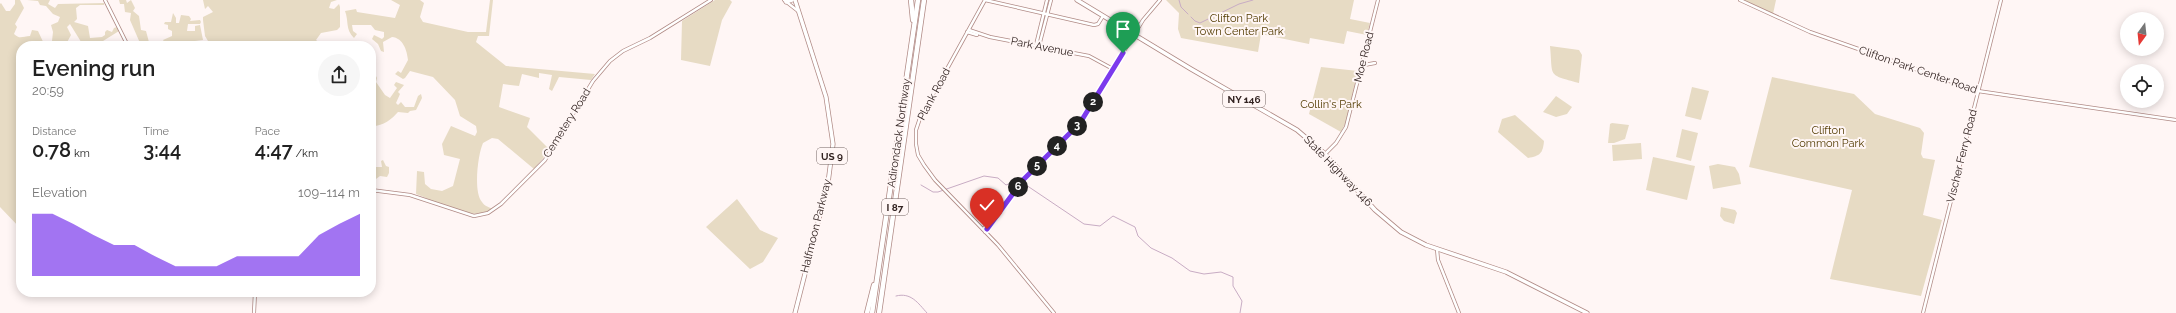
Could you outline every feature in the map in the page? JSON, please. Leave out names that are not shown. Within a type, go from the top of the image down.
[{"type":"highway","points":[[911,0],[912,41]]},
{"type":"highway","name":"Adirondack Northway","points":[[872,313],[918,0]]},
{"type":"highway","name":"Adirondack Northway","points":[[879,313],[924,1]]},
{"type":"highway","points":[[867,313],[881,256]]},
{"type":"main road","points":[[785,1],[794,0]]},
{"type":"main road","name":"Halfmoon Parkway","points":[[794,0],[826,97],[833,144],[828,184],[795,313]]},
{"type":"main road","name":"State Highway 146","points":[[1077,0],[1133,35],[1291,125],[1324,154],[1387,221],[1412,238],[1437,249],[1506,272],[1587,313]]},
{"type":"street","points":[[105,0],[126,41]]},
{"type":"street","name":"Cemetery Road","points":[[376,191],[410,195],[474,216],[488,213],[501,204],[545,160],[593,81],[610,61],[711,0]]},
{"type":"street","points":[[985,0],[1045,15],[1094,25],[1098,24],[1103,16]]},
{"type":"street","name":"Plank Road","points":[[985,0],[920,118],[916,130],[916,144],[920,159],[931,175],[984,230],[1054,313]]},
{"type":"street","points":[[1037,46],[1048,0]]},
{"type":"street","points":[[1045,15],[1051,0]]},
{"type":"street","points":[[984,230],[1023,180],[1080,123],[1142,20],[1160,0]]},
{"type":"street","name":"Moe Road","points":[[1324,154],[1336,142],[1346,127],[1378,0]]},
{"type":"street","name":"Clifton Park Center Road","points":[[1740,0],[1810,32],[1978,91],[2176,120]]},
{"type":"street","name":"Vischer Ferry Road","points":[[1923,313],[2001,0]]},
{"type":"street","points":[[785,1],[798,11]]},
{"type":"street","name":"Park Avenue","points":[[968,31],[990,37],[1089,56],[1113,69]]},
{"type":"street","points":[[1357,83],[1364,65],[1375,63]]},
{"type":"street","points":[[1437,249],[1438,260],[1459,313]]},
{"type":"street","points":[[254,313],[255,297]]},
{"type":"green space","points":[[15,0],[20,0],[24,8],[15,24],[17,27],[14,34],[18,37],[30,36],[32,30],[38,31],[43,41],[16,41],[16,224],[0,207],[0,4],[1,3],[6,11],[10,11],[15,4]]},
{"type":"green space","points":[[27,0],[50,0],[48,4],[55,8],[58,4],[104,3],[104,5],[80,5],[76,8],[77,19],[74,22],[88,26],[90,38],[102,37],[105,35],[107,30],[112,32],[114,28],[117,27],[119,31],[103,41],[81,41],[70,24],[67,27],[71,35],[68,41],[52,41],[53,32],[51,25],[58,22],[60,17],[53,14],[46,6],[40,5],[38,1]]},
{"type":"green space","points":[[119,0],[126,0],[127,3],[131,0],[135,8],[133,11],[139,16],[141,30],[146,31],[149,41],[139,41],[130,20],[131,13],[125,12],[124,4],[120,4]]},
{"type":"green space","points":[[203,0],[337,0],[331,2],[329,8],[334,9],[339,4],[340,27],[337,30],[321,33],[316,40],[317,41],[208,41],[205,36],[203,17],[213,12],[208,6],[205,9]]},
{"type":"green space","points":[[391,0],[420,0],[424,3],[420,17],[423,22],[468,32],[486,32],[490,0],[493,0],[489,36],[478,36],[476,42],[506,66],[595,74],[591,80],[559,77],[552,91],[549,89],[552,75],[539,73],[539,78],[522,74],[519,86],[503,84],[499,107],[530,118],[527,127],[550,150],[534,169],[498,139],[492,138],[483,143],[479,155],[477,173],[479,197],[483,203],[493,209],[484,213],[464,213],[416,194],[417,171],[424,172],[425,184],[431,189],[442,191],[453,186],[460,159],[444,155],[442,144],[451,126],[475,136],[477,132],[476,126],[460,116],[455,100],[433,77],[410,71],[403,79],[395,74],[398,71],[401,73],[408,60],[407,52],[402,42],[392,37],[383,42],[384,52],[381,51],[376,41],[372,39],[374,35],[382,39],[384,37],[384,32],[375,30],[371,25],[352,25],[353,31],[357,34],[354,38],[349,31],[345,11],[356,9],[357,12],[395,18],[400,5]]},
{"type":"green space","points":[[715,0],[730,0],[732,2],[722,20],[710,66],[681,60],[682,21]]},
{"type":"green space","name":"Clifton Park Town Center Park","points":[[1166,0],[1354,0],[1350,19],[1370,23],[1367,35],[1347,31],[1344,44],[1310,38],[1309,44],[1261,34],[1258,52],[1181,38],[1178,29],[1179,13]]},
{"type":"green space","points":[[1744,0],[1776,0],[1773,14]]},
{"type":"green space","points":[[173,13],[176,18],[176,23],[179,23],[181,15],[189,16],[191,19],[190,21],[200,20],[200,24],[188,24],[187,31],[195,31],[195,26],[200,25],[203,40],[164,41],[163,40],[172,36],[172,31],[168,29],[168,25],[164,24],[165,22],[171,22]]},
{"type":"green space","points":[[1550,46],[1579,50],[1582,55],[1579,83],[1561,78],[1554,73],[1551,64]]},
{"type":"green space","name":"Collin's Park","points":[[1321,67],[1358,71],[1346,122],[1341,132],[1309,114]]},
{"type":"green space","name":"Clifton Common Park","points":[[1772,77],[1854,94],[1875,114],[1920,128],[1924,133],[1921,154],[1923,158],[1935,160],[1923,215],[1942,220],[1921,296],[1830,279],[1852,190],[1749,167]]},
{"type":"green space","points":[[376,82],[385,95],[390,98],[397,88],[394,85],[396,82],[404,85],[398,92],[400,94],[396,103],[398,105],[401,102],[405,107],[414,107],[418,96],[421,94],[422,98],[416,110],[408,113],[398,112],[387,122],[376,126]]},
{"type":"green space","points":[[1692,87],[1709,91],[1701,120],[1685,116]]},
{"type":"green space","points":[[1556,96],[1572,107],[1567,114],[1556,117],[1543,112]]},
{"type":"green space","points":[[1515,115],[1544,141],[1542,151],[1538,155],[1528,158],[1498,132],[1502,119]]},
{"type":"green space","points":[[1610,124],[1629,125],[1625,139],[1614,143],[1608,143]]},
{"type":"green space","points":[[1682,129],[1698,133],[1691,161],[1676,157]]},
{"type":"green space","points":[[1641,143],[1642,159],[1613,161],[1612,145]]},
{"type":"green space","points":[[1653,157],[1695,166],[1687,200],[1646,190]]},
{"type":"green space","points":[[383,160],[386,166],[389,167],[389,173],[387,177],[380,176],[376,179],[376,167],[382,167],[381,161]]},
{"type":"green space","points":[[1718,164],[1735,167],[1739,174],[1741,184],[1713,189],[1709,166]]},
{"type":"green space","points":[[737,199],[760,230],[778,238],[763,262],[750,269],[706,227]]},
{"type":"green space","points":[[1721,207],[1735,210],[1737,213],[1734,224],[1724,221],[1720,216]]},
{"type":"waterway","points":[[1179,0],[1181,7],[1188,14]]},
{"type":"waterway","points":[[1191,17],[1200,23],[1239,4],[1253,0]]},
{"type":"waterway","points":[[921,185],[933,192],[938,192],[984,176],[998,178],[1006,185],[1016,181],[1019,182]]},
{"type":"waterway","points":[[1023,183],[1084,224],[1100,226],[1113,216],[1135,227],[1138,236],[1151,248],[1172,258],[1190,271],[1204,274],[1221,272],[1233,277],[1233,286],[1242,301],[1240,313]]},
{"type":"waterway","points":[[896,296],[901,295],[914,299],[927,313]]},
{"type":"route","points":[[987,229],[1023,180],[1072,133],[1080,123],[1123,53]]}]
